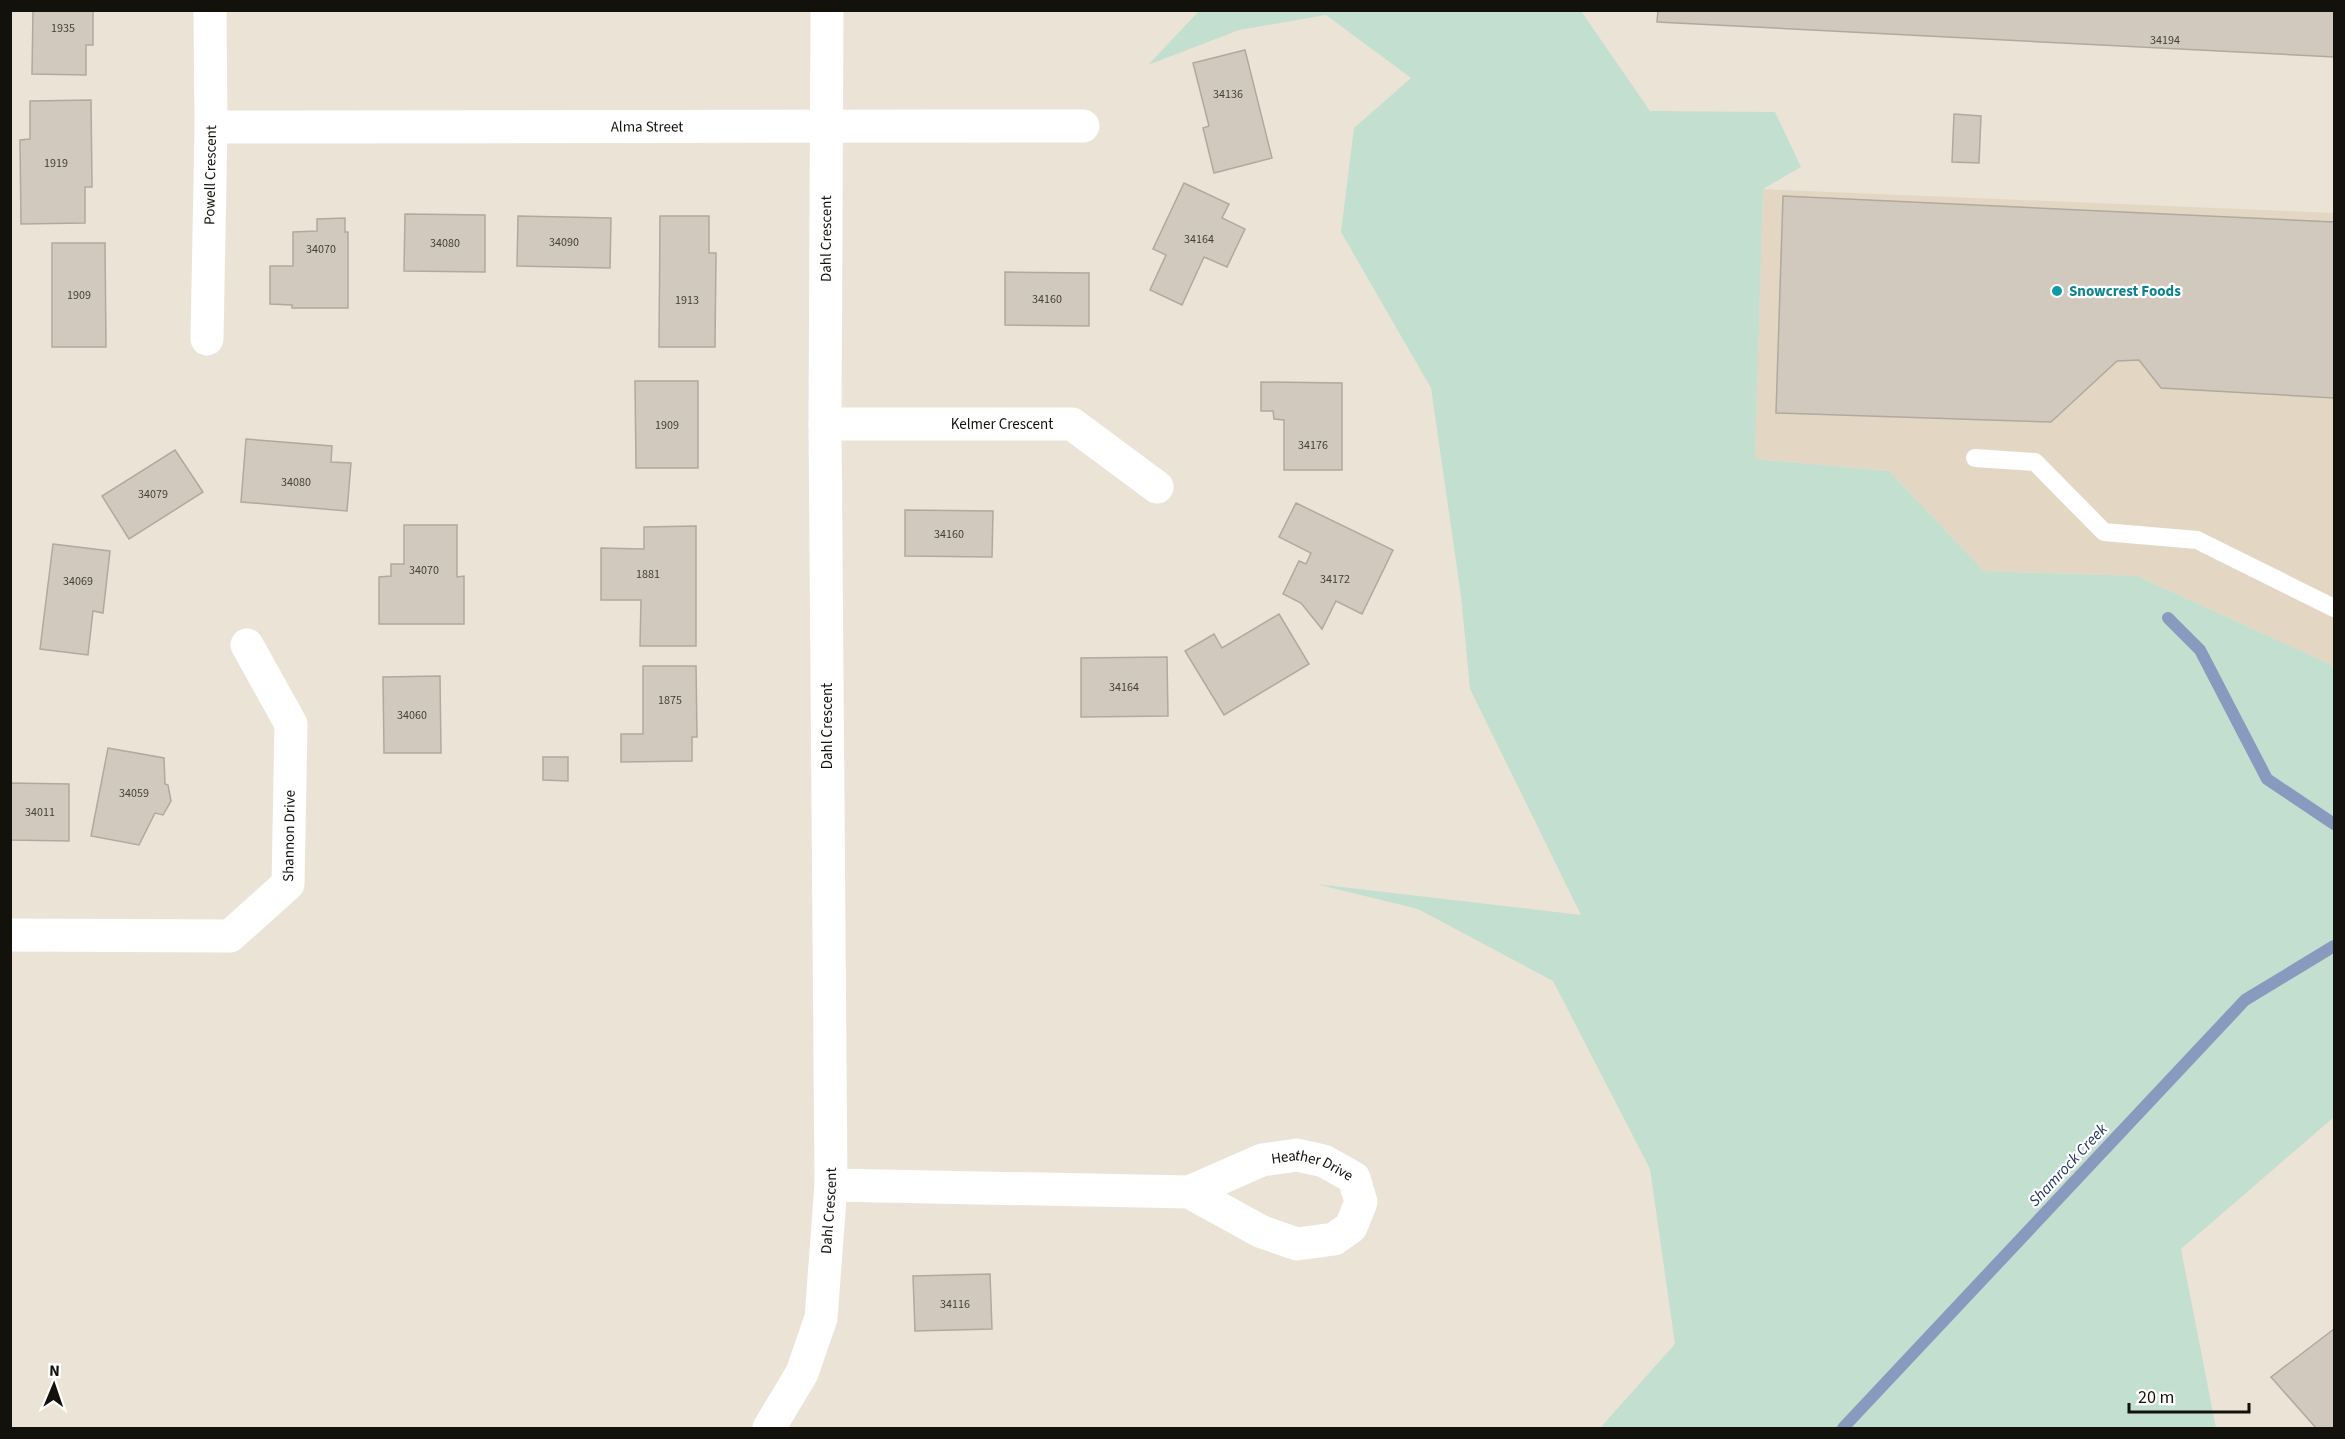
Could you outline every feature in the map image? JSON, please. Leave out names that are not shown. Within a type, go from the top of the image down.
[{"type":"street","name":"Powell Crescent","points":[[207,339],[211,127],[210,10]]},
{"type":"street","name":"Dahl Crescent","points":[[769,1428],[802,1373],[821,1318],[831,1185],[825,424],[827,10]]},
{"type":"street","name":"Alma Street","points":[[211,127],[1083,126]]},
{"type":"street","name":"Kelmer Crescent","points":[[825,424],[1071,424],[1157,487]]},
{"type":"street","name":"Shannon Drive","points":[[10,935],[230,936],[288,884],[291,724],[247,645]]},
{"type":"street","points":[[831,1185],[1189,1192]]},
{"type":"lane","points":[[1975,458],[2035,462],[2104,532],[2197,540],[2334,608]]},
{"type":"shaded area","points":[[1763,189],[2334,213],[2334,666],[2137,576],[1984,571],[1889,471],[1755,459]]},
{"type":"green space","points":[[1199,11],[1581,11],[1650,111],[1775,112],[1801,167],[1763,189],[1755,459],[1889,471],[1984,571],[2137,576],[2334,666],[2334,1117],[2181,1249],[2216,1428],[1600,1428],[1675,1344],[1650,1169],[1553,981],[1418,909],[1316,884],[1581,915],[1470,689],[1461,596],[1431,388],[1341,232],[1354,128],[1411,78],[1326,15],[1239,30],[1148,65]]},
{"type":"building","points":[[33,10],[93,10],[93,45],[86,45],[86,75],[32,74]]},
{"type":"building","points":[[1658,10],[2334,10],[2334,57],[1657,22]]},
{"type":"building","points":[[1245,50],[1272,158],[1214,173],[1203,128],[1209,126],[1193,63]]},
{"type":"building","points":[[91,100],[92,187],[85,187],[85,223],[21,224],[20,140],[30,139],[30,101]]},
{"type":"building","points":[[1954,114],[1981,116],[1979,163],[1952,162]]},
{"type":"building","points":[[1184,183],[1229,204],[1222,218],[1245,229],[1227,267],[1204,257],[1182,305],[1150,290],[1166,255],[1153,249]]},
{"type":"building","name":"Snowcrest Foods","points":[[1783,196],[2334,222],[2334,398],[2161,388],[2139,360],[2117,361],[2051,422],[1776,413]]},
{"type":"building","points":[[405,214],[485,215],[485,272],[404,271]]},
{"type":"building","points":[[518,216],[611,218],[610,268],[517,266]]},
{"type":"building","points":[[660,216],[709,216],[709,253],[716,253],[715,347],[659,347]]},
{"type":"building","points":[[345,218],[345,232],[348,232],[348,308],[292,308],[292,305],[270,304],[270,266],[293,266],[293,232],[317,231],[317,219]]},
{"type":"building","points":[[52,243],[105,243],[106,347],[52,347]]},
{"type":"building","points":[[1005,272],[1089,273],[1089,326],[1005,325]]},
{"type":"building","points":[[635,381],[698,381],[698,468],[636,468]]},
{"type":"building","points":[[1261,382],[1342,383],[1342,470],[1284,470],[1284,420],[1274,419],[1273,411],[1261,411]]},
{"type":"building","points":[[246,439],[332,446],[331,462],[351,463],[347,511],[241,502]]},
{"type":"building","points":[[175,450],[203,492],[129,539],[102,496]]},
{"type":"building","points":[[1296,503],[1393,550],[1362,614],[1336,601],[1322,629],[1301,603],[1283,594],[1299,561],[1306,564],[1311,553],[1279,537]]},
{"type":"building","points":[[905,510],[993,511],[992,557],[905,556]]},
{"type":"building","points":[[404,525],[457,525],[457,577],[464,576],[464,624],[379,624],[379,577],[391,576],[391,564],[404,564]]},
{"type":"building","points":[[696,526],[696,646],[640,646],[641,600],[601,600],[601,548],[644,549],[644,527]]},
{"type":"building","points":[[53,544],[110,551],[103,613],[93,611],[88,655],[40,649]]},
{"type":"building","points":[[1279,614],[1309,664],[1224,715],[1185,651],[1214,634],[1222,648]]},
{"type":"building","points":[[1167,657],[1168,716],[1081,717],[1081,658]]},
{"type":"building","points":[[643,666],[696,666],[697,737],[692,737],[692,761],[621,762],[621,734],[643,734]]},
{"type":"building","points":[[440,676],[441,753],[384,753],[383,677]]},
{"type":"building","points":[[108,748],[164,758],[165,784],[168,785],[171,801],[163,815],[155,813],[139,845],[91,836]]},
{"type":"building","points":[[543,757],[568,757],[568,781],[543,780]]},
{"type":"building","points":[[10,783],[69,784],[69,841],[10,840]]},
{"type":"building","points":[[990,1274],[992,1329],[915,1331],[913,1276]]},
{"type":"building","points":[[2334,1329],[2334,1428],[2316,1428],[2271,1377]]},
{"type":"waterway","points":[[2168,618],[2200,650],[2267,779],[2334,824]]},
{"type":"waterway","name":"Shamrock Creek","points":[[1843,1428],[2245,1000],[2334,946]]},
{"type":"place","name":"Snowcrest Foods","points":[[2057,291]]}]
